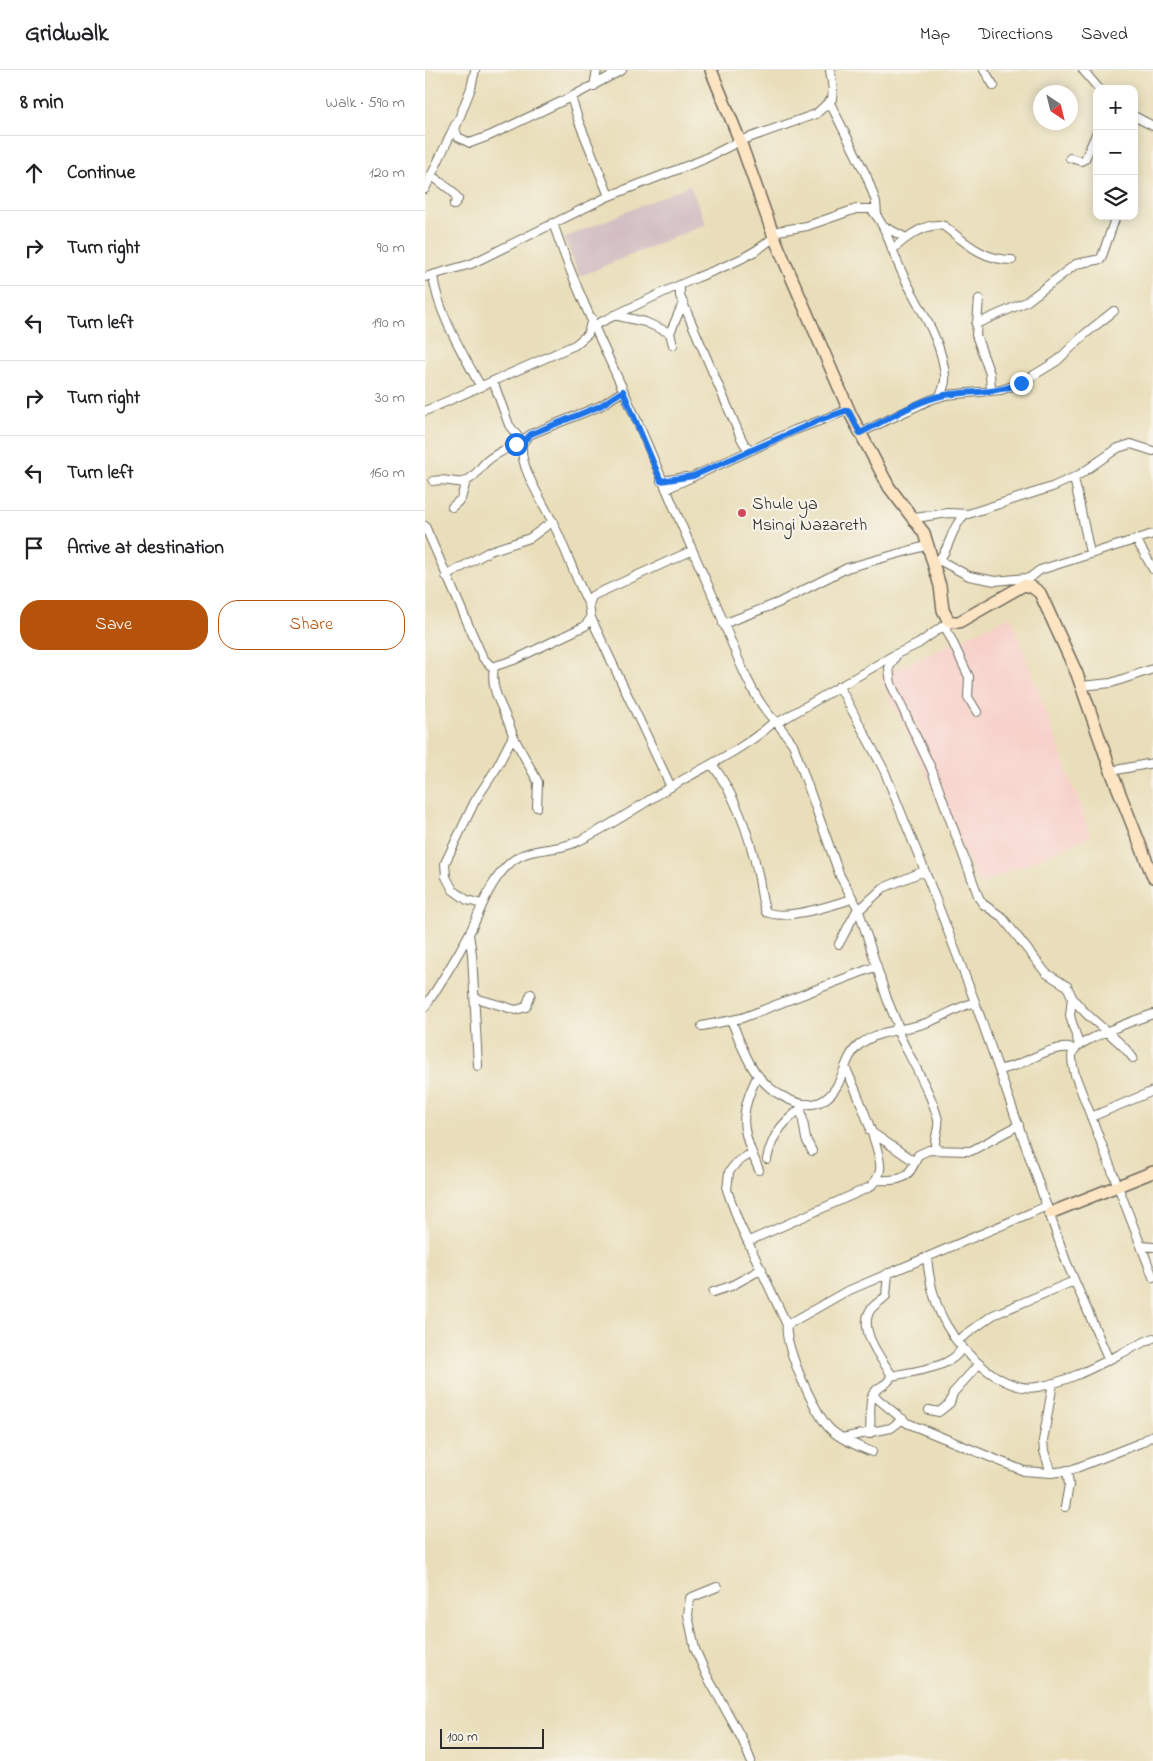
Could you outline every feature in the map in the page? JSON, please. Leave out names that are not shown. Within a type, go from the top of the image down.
[{"type":"street","points":[[425,189],[456,124],[471,88],[475,70]]},
{"type":"street","points":[[594,86],[597,70]]},
{"type":"street","points":[[456,124],[459,137],[471,143],[594,86],[622,70]]},
{"type":"street","points":[[711,70],[740,141],[773,235],[848,410],[889,487],[915,518],[937,562],[943,610],[969,677],[967,696],[977,712]]},
{"type":"street","points":[[481,387],[452,333],[428,275],[471,264],[609,196],[702,160],[740,141],[816,114],[830,103],[833,94],[830,70]]},
{"type":"street","points":[[984,70],[994,86]]},
{"type":"street","points":[[1083,70],[1096,85]]},
{"type":"street","points":[[571,97],[609,196]]},
{"type":"street","points":[[830,103],[867,177],[876,202],[877,216]]},
{"type":"street","points":[[1138,118],[1153,126]]},
{"type":"street","points":[[1070,158],[1081,161],[1085,159],[1093,141]]},
{"type":"street","points":[[431,175],[452,191],[457,199],[455,205]]},
{"type":"street","points":[[593,321],[614,316],[680,285],[738,262],[759,251],[773,235],[865,207],[871,209],[882,225],[937,344],[945,375],[945,387],[939,397]]},
{"type":"street","points":[[976,324],[1011,310],[1036,296],[1076,264],[1101,259],[1115,220]]},
{"type":"street","points":[[553,223],[581,297],[723,624],[751,684],[768,714],[793,744],[840,876],[858,910],[898,1028],[931,1100],[938,1126],[934,1140],[936,1150]]},
{"type":"street","points":[[892,250],[906,238],[938,224],[985,256],[997,260],[1012,260]]},
{"type":"street","points":[[882,225],[906,238]]},
{"type":"street","points":[[680,285],[683,303],[743,441],[753,450]]},
{"type":"street","points":[[979,299],[976,324],[979,346],[990,374],[991,391]]},
{"type":"street","points":[[673,345],[670,333],[683,303]]},
{"type":"street","points":[[860,433],[908,409],[939,397],[991,391],[1021,383],[1057,360],[1114,311]]},
{"type":"street","points":[[614,316],[645,322],[670,333]]},
{"type":"street","points":[[425,411],[586,338],[593,321]]},
{"type":"street","points":[[493,381],[509,425],[521,441],[525,462],[590,606]]},
{"type":"street","points":[[433,481],[444,478],[461,483],[466,481],[476,474],[487,461],[531,434],[600,406],[623,391]]},
{"type":"street","points":[[666,489],[822,419],[848,410]]},
{"type":"street","points":[[741,455],[743,441]]},
{"type":"street","points":[[915,518],[948,513],[965,514],[1074,478],[1118,448],[1137,445],[1153,451]]},
{"type":"street","points":[[661,481],[693,476]]},
{"type":"street","points":[[1074,478],[1090,553]]},
{"type":"street","points":[[452,507],[461,499],[466,481]]},
{"type":"street","points":[[937,562],[954,526],[965,514]]},
{"type":"street","points":[[446,576],[490,551],[530,538],[553,521]]},
{"type":"street","points":[[425,526],[483,658],[489,666],[493,667],[514,660],[560,639],[585,626],[591,618]]},
{"type":"street","points":[[1018,588],[1027,578],[1040,570],[1153,534]]},
{"type":"street","points":[[1136,539],[1153,570]]},
{"type":"street","points":[[723,624],[778,603],[847,568],[929,545]]},
{"type":"street","points":[[671,787],[591,618],[590,600],[596,594],[691,551]]},
{"type":"street","points":[[937,562],[969,576],[995,581],[1027,578]]},
{"type":"street","points":[[425,1007],[469,934],[482,904],[495,881],[511,862],[537,849],[572,844],[605,828],[712,764],[776,722],[918,644],[947,623],[959,622],[1024,585],[1032,587],[1040,594],[1081,686],[1111,771],[1149,858],[1153,877]]},
{"type":"street","points":[[897,654],[889,668],[891,684],[919,739],[934,775],[979,898],[987,908],[1002,917],[1038,965],[1046,973],[1063,982],[1085,1014],[1107,1032],[1133,1058]]},
{"type":"street","points":[[493,667],[492,681],[495,694],[513,736],[538,782],[537,807]]},
{"type":"street","points":[[1081,686],[1111,682],[1153,669]]},
{"type":"street","points":[[839,686],[884,770],[975,1002],[1074,1282],[1108,1358]]},
{"type":"street","points":[[482,904],[467,900],[453,890],[447,877],[445,863],[475,802],[496,769],[513,736]]},
{"type":"street","points":[[1111,771],[1153,763]]},
{"type":"street","points":[[712,764],[727,785],[746,834],[759,874],[766,912],[779,915],[824,907],[852,899]]},
{"type":"street","points":[[839,944],[858,910],[866,901],[883,888],[924,871]]},
{"type":"street","points":[[469,934],[472,946],[478,1066]]},
{"type":"street","points":[[702,1026],[733,1022],[877,966]]},
{"type":"street","points":[[475,998],[516,1010],[526,1007],[531,994]]},
{"type":"street","points":[[1072,997],[1070,1016],[1077,1047],[1072,1058],[1075,1075],[1116,1186],[1153,1277]]},
{"type":"street","points":[[767,1159],[770,1143],[778,1130],[803,1107],[828,1097],[852,1051],[858,1046],[875,1036],[898,1028],[926,1022],[959,1006],[975,1002]]},
{"type":"street","points":[[999,1069],[1012,1068],[1054,1051],[1077,1047],[1107,1032],[1153,1014]]},
{"type":"street","points":[[733,1022],[744,1051],[757,1076],[785,1097],[803,1107]]},
{"type":"street","points":[[749,1241],[870,1187],[876,1180],[881,1163],[864,1110],[845,1067]]},
{"type":"street","points":[[757,1076],[747,1097],[743,1114],[744,1131],[759,1170]]},
{"type":"street","points":[[1091,1117],[1153,1091]]},
{"type":"street","points":[[803,1107],[806,1139],[813,1151]]},
{"type":"street","points":[[876,1180],[891,1181],[902,1178],[914,1169],[915,1162],[920,1153],[936,1150],[971,1151],[1019,1125]]},
{"type":"street","points":[[870,1131],[915,1162]]},
{"type":"street","points":[[752,1153],[733,1165],[726,1180],[734,1211],[787,1325],[787,1338],[793,1357],[818,1415],[832,1431],[842,1438],[872,1452]]},
{"type":"street","points":[[787,1325],[845,1292],[888,1273],[1049,1210],[1153,1172]]},
{"type":"street","points":[[1142,1246],[1153,1247]]},
{"type":"street","points":[[927,1257],[928,1274],[946,1325],[979,1364],[1016,1387],[1036,1387],[1053,1383],[1153,1338]]},
{"type":"street","points":[[713,1292],[731,1286],[762,1269]]},
{"type":"street","points":[[869,1434],[873,1395],[889,1382],[891,1376],[879,1356],[867,1322],[871,1310],[886,1296],[888,1273]]},
{"type":"street","points":[[891,1376],[942,1364],[959,1353],[960,1343],[993,1315],[1074,1282]]},
{"type":"street","points":[[929,1410],[939,1412],[945,1408],[950,1403],[953,1393],[979,1364]]},
{"type":"street","points":[[1051,1473],[1043,1441],[1053,1383]]},
{"type":"street","points":[[873,1395],[903,1420],[934,1435],[1024,1471],[1051,1473],[1067,1470],[1140,1443],[1153,1435]]},
{"type":"street","points":[[842,1438],[891,1428],[903,1420]]},
{"type":"street","points":[[1065,1508],[1069,1486],[1067,1470]]},
{"type":"street","points":[[717,1587],[689,1598],[688,1615],[695,1649],[707,1676],[742,1739],[751,1761]]},
{"type":"shaded area","points":[[690,185],[706,224],[580,276],[564,238]]},
{"type":"shaded area","points":[[1011,616],[1091,836],[979,885],[880,677]]},
{"type":"place","name":"Shule ya Msingi Nazareth","points":[[742,513]]},
{"type":"route","points":[[516,444],[520,439],[523,442],[531,434],[600,406],[612,400],[623,391],[643,433],[661,481],[693,476],[822,419],[848,410],[860,433],[908,409],[946,395],[1001,390],[1021,383]]}]
